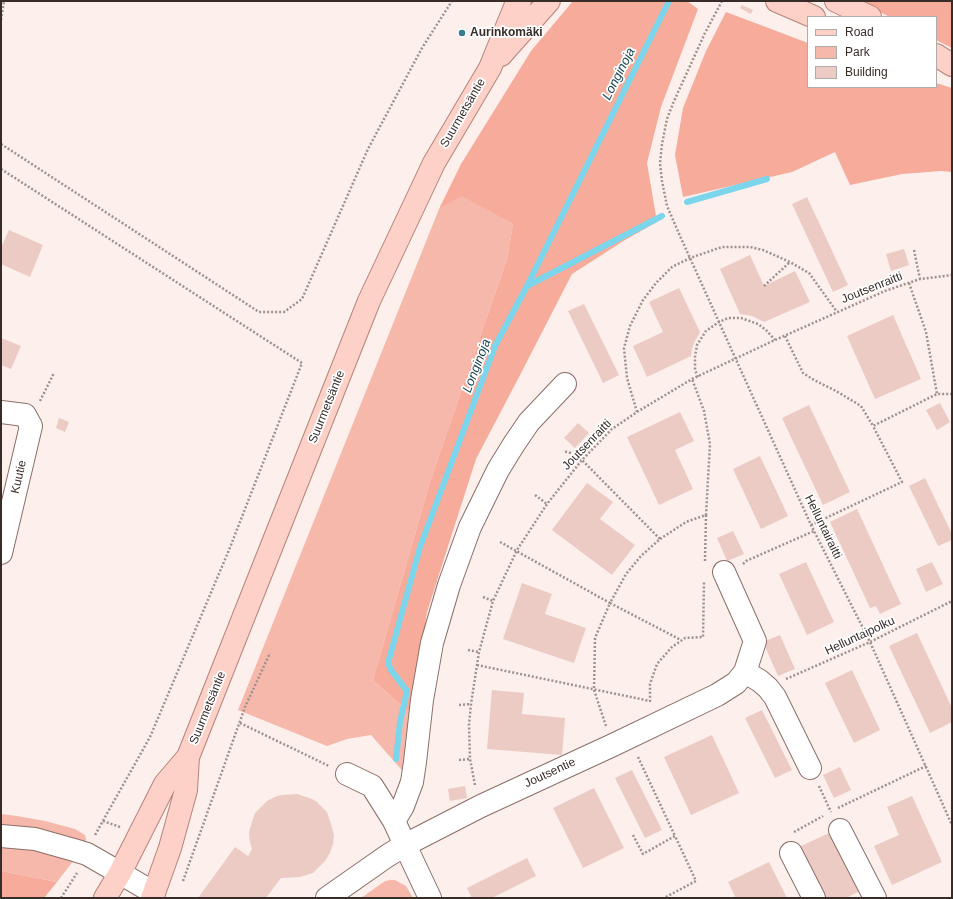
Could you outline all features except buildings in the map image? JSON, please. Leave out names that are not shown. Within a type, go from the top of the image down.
[{"type":"main road","name":"Suurmetsäntie","points":[[153,896],[170,848],[186,790],[188,757],[369,301],[434,163],[490,68],[515,7],[520,1]]},
{"type":"main road","name":"Suurmetsäntie","points":[[490,68],[549,1]]},
{"type":"main road","points":[[777,1],[812,16]]},
{"type":"main road","points":[[836,1],[868,16]]},
{"type":"main road","points":[[937,56],[952,66]]},
{"type":"main road","points":[[937,63],[952,66]]},
{"type":"main road","name":"Suurmetsäntie","points":[[105,898],[120,873],[165,784],[188,757]]},
{"type":"street","points":[[394,821],[403,806],[412,782],[422,700],[432,643],[449,585],[468,534],[498,470],[514,444],[529,422],[565,384]]},
{"type":"street","points":[[1,412],[25,415],[31,426]]},
{"type":"street","name":"Kuutie","points":[[1,553],[31,426]]},
{"type":"street","points":[[718,576],[755,641],[745,672],[768,688],[775,698],[810,768]]},
{"type":"street","name":"Joutsentie","points":[[327,898],[405,845],[481,806],[717,695],[736,683],[745,672]]},
{"type":"street","points":[[347,774],[372,786],[394,821],[430,898]]},
{"type":"street","points":[[836,821],[874,898]]},
{"type":"street","points":[[1,836],[35,839],[87,854],[120,873],[153,896]]},
{"type":"street","points":[[791,853],[814,898]]},
{"type":"path","points":[[1,20],[4,1]]},
{"type":"path","points":[[1,144],[259,312],[284,312],[302,299],[368,149],[422,48],[452,1]]},
{"type":"path","name":"Helluntairaitti","points":[[722,1],[705,33],[667,119],[660,163],[667,206],[811,525],[870,642],[952,825]]},
{"type":"path","points":[[1,169],[302,363],[229,550],[150,737],[98,828]]},
{"type":"path","points":[[637,412],[627,378],[624,348],[630,326],[643,300],[656,283],[672,267],[690,258],[722,247],[750,247],[763,250],[790,262],[809,273],[837,312]]},
{"type":"path","points":[[914,250],[920,279]]},
{"type":"path","points":[[764,286],[790,262]]},
{"type":"path","name":"Joutsenraitti","points":[[476,789],[470,759],[469,726],[476,665],[493,601],[517,550],[547,504],[582,460],[612,429],[692,379],[885,291],[920,279],[952,275]]},
{"type":"path","points":[[909,283],[926,332],[937,394]]},
{"type":"path","points":[[698,377],[695,370],[697,345],[706,330],[728,318],[741,318],[758,324],[775,340]]},
{"type":"path","points":[[785,336],[803,373],[861,406],[902,482],[811,525]]},
{"type":"path","points":[[31,426],[42,397],[54,373]]},
{"type":"path","points":[[692,379],[704,411],[710,444],[705,562]]},
{"type":"path","points":[[873,426],[937,394],[952,394]]},
{"type":"path","points":[[563,451],[571,453],[582,460],[660,538]]},
{"type":"path","points":[[535,495],[547,504]]},
{"type":"path","points":[[613,745],[594,690],[595,638],[610,603],[626,574],[641,556],[660,538],[686,522],[706,515]]},
{"type":"path","points":[[476,665],[650,702],[650,684],[657,664],[672,647],[685,638],[703,637],[718,576],[746,561],[814,531]]},
{"type":"path","points":[[500,542],[682,641]]},
{"type":"path","points":[[484,597],[493,601]]},
{"type":"path","name":"Helluntaipolku","points":[[782,681],[870,642],[952,601]]},
{"type":"path","points":[[468,650],[479,652]]},
{"type":"path","points":[[182,884],[245,707],[270,653]]},
{"type":"path","points":[[459,705],[471,704]]},
{"type":"path","points":[[240,723],[347,774]]},
{"type":"path","points":[[637,755],[696,881],[664,898]]},
{"type":"path","points":[[459,760],[470,759]]},
{"type":"path","points":[[838,808],[926,766]]},
{"type":"path","points":[[791,853],[782,839],[836,821],[810,768]]},
{"type":"path","points":[[633,835],[643,854],[676,836]]},
{"type":"path","points":[[61,898],[80,869]]},
{"type":"green space","points":[[462,195],[513,224],[507,259],[430,482],[373,680],[412,715],[407,776],[371,735],[347,739],[327,746],[238,710],[439,209]]},
{"type":"green space","points":[[1,814],[45,821],[75,829],[85,835],[86,840],[84,846],[1,827]]},
{"type":"green space","points":[[1,844],[29,848],[74,860],[57,882],[1,871]]},
{"type":"green space","points":[[395,880],[406,886],[413,898],[361,898],[385,881]]},
{"type":"shaded area","points":[[573,1],[687,1],[698,9],[661,107],[647,163],[657,222],[625,240],[572,274],[476,459],[427,612],[412,715],[373,680],[430,482],[507,259],[513,224],[462,196],[439,209],[461,164],[531,51]]},
{"type":"shaded area","points":[[857,1],[952,1],[952,48],[937,40],[937,16],[888,16]]},
{"type":"shaded area","points":[[726,12],[807,43],[807,88],[937,88],[937,83],[952,88],[952,172],[941,171],[902,174],[850,185],[835,152],[792,172],[683,197],[675,155],[683,108],[706,51]]},
{"type":"shaded area","points":[[1,871],[57,882],[44,898],[1,898]]},
{"type":"waterway","name":"Longinoja","points":[[396,759],[400,722],[407,691],[391,670],[388,663],[420,547],[495,346],[527,286],[669,1]]},
{"type":"waterway","points":[[687,202],[767,179]]},
{"type":"waterway","points":[[527,286],[662,216]]},
{"type":"place","name":"Aurinkomäki","points":[[462,33]]}]
